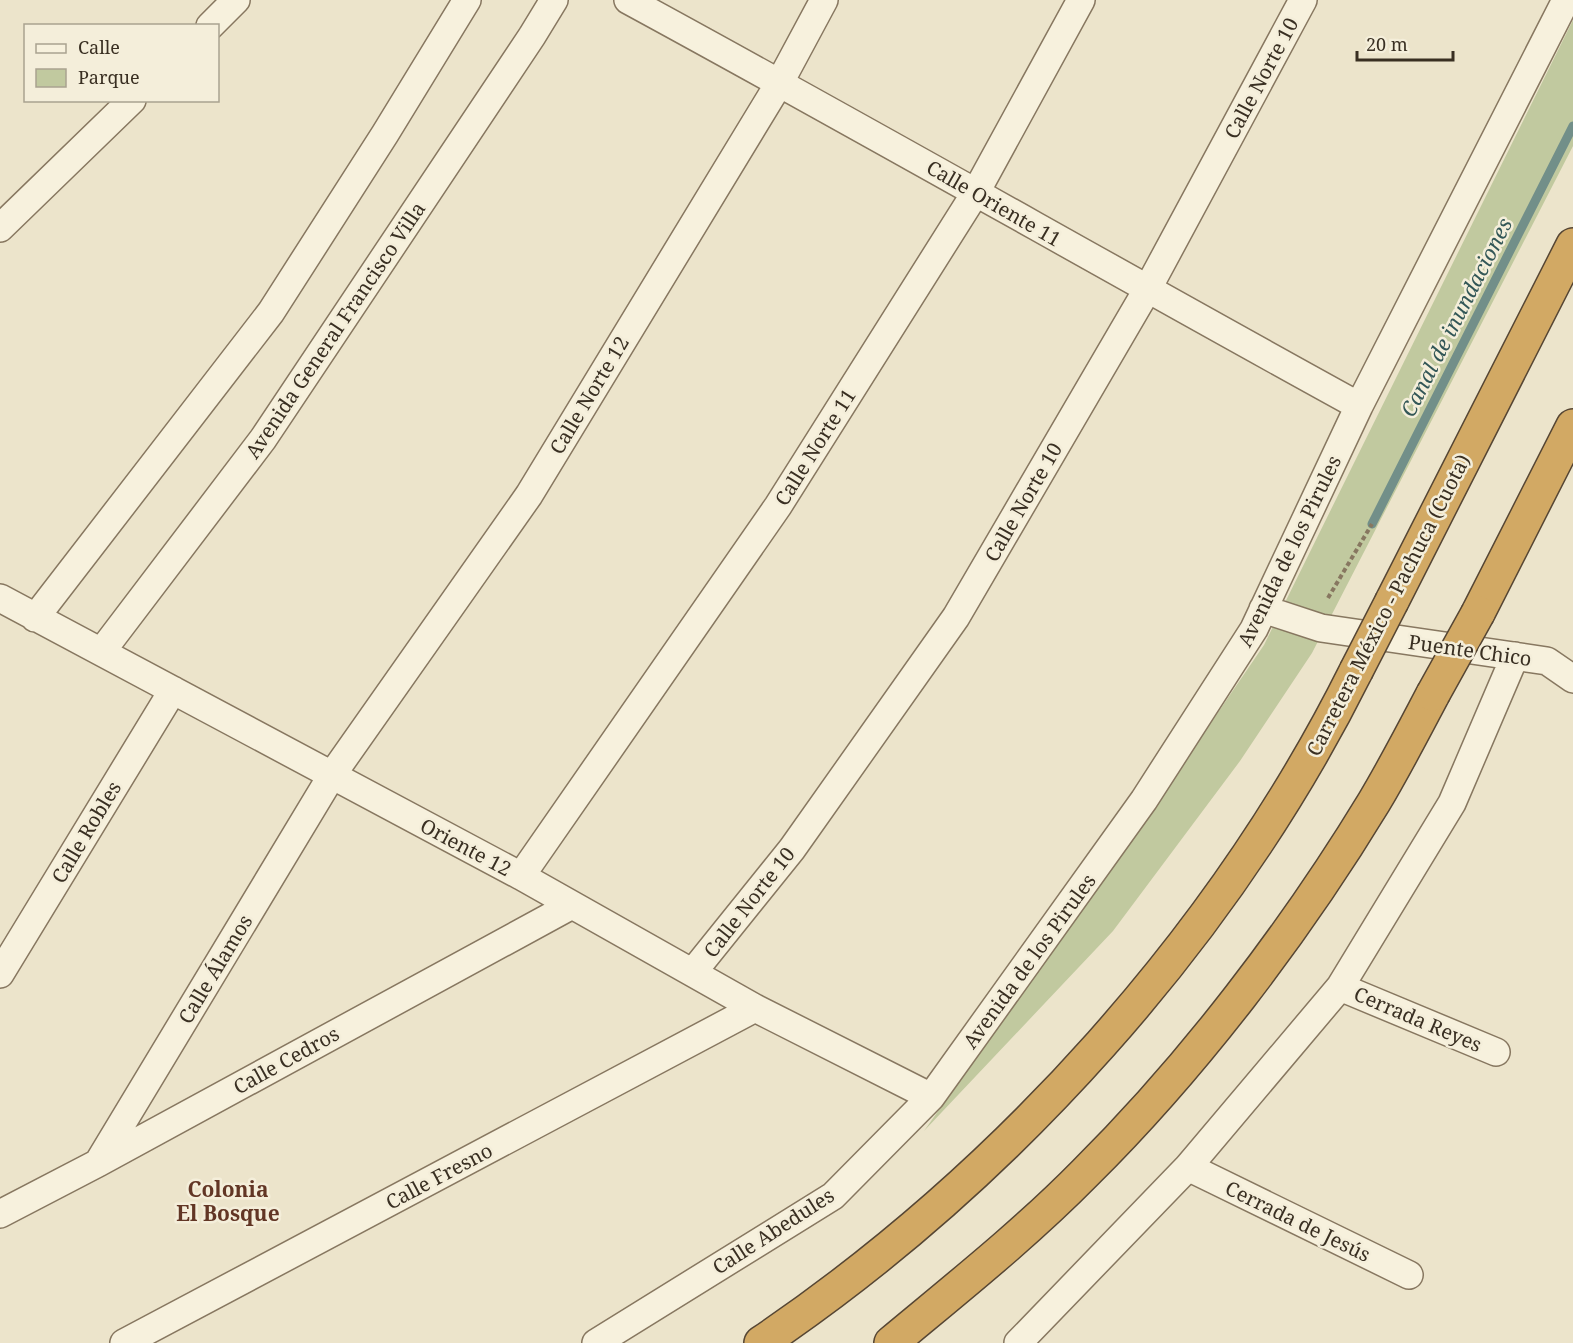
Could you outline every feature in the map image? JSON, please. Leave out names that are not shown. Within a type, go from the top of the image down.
[{"type":"highway","name":"Carretera México - Pachuca (Cuota)","points":[[761,1343],[808,1311],[929,1215],[1032,1116],[1127,1015],[1213,905],[1251,850],[1327,729],[1573,245]]},
{"type":"highway","points":[[891,1343],[977,1272],[1085,1174],[1210,1034],[1299,916],[1374,802],[1478,612],[1573,426]]},
{"type":"street","points":[[212,24],[236,0]]},
{"type":"street","points":[[35,618],[271,312],[385,134],[467,0]]},
{"type":"street","name":"Avenida General Francisco Villa","points":[[102,651],[263,439],[382,263],[554,0]]},
{"type":"street","name":"Calle Oriente 11","points":[[628,0],[780,82],[1147,290],[1359,406]]},
{"type":"street","name":"Calle Norte 12","points":[[332,775],[529,495],[780,82],[824,0]]},
{"type":"street","name":"Calle Norte 11","points":[[520,876],[778,506],[976,192],[1081,0]]},
{"type":"street","name":"Calle Norte 10","points":[[693,972],[792,849],[956,617],[1147,290],[1303,0]]},
{"type":"street","name":"Avenida de los Pirules","points":[[931,1096],[1144,800],[1254,629],[1359,406],[1566,0]]},
{"type":"street","points":[[0,228],[130,102]]},
{"type":"street","name":"Oriente 12","points":[[0,598],[520,876],[755,1008],[931,1096]]},
{"type":"street","name":"Puente Chico","points":[[1263,609],[1317,626],[1547,661]]},
{"type":"street","points":[[1547,661],[1573,651]]},
{"type":"street","points":[[1018,1343],[1188,1167],[1340,987],[1452,803],[1515,656]]},
{"type":"street","points":[[1547,661],[1573,680]]},
{"type":"street","name":"Calle Robles","points":[[0,974],[172,690]]},
{"type":"street","name":"Calle Álamos","points":[[98,1163],[332,775]]},
{"type":"street","name":"Calle Cedros","points":[[0,1214],[572,905]]},
{"type":"street","name":"Cerrada Reyes","points":[[1340,987],[1496,1052]]},
{"type":"street","name":"Calle Fresno","points":[[124,1343],[755,1008]]},
{"type":"street","name":"Calle Abedules","points":[[596,1343],[832,1196],[931,1096]]},
{"type":"street","name":"Cerrada de Jesús","points":[[1188,1167],[1408,1275]]},
{"type":"path","points":[[1317,626],[1372,524]]},
{"type":"green space","points":[[1573,20],[1573,146],[1312,653],[1240,761],[1113,931],[924,1131],[1146,818],[1264,645]]},
{"type":"waterway","name":"Canal de inundaciones","points":[[1372,524],[1573,126]]},
{"type":"district","name":"Colonia El Bosque","points":[[228,1201]]}]
